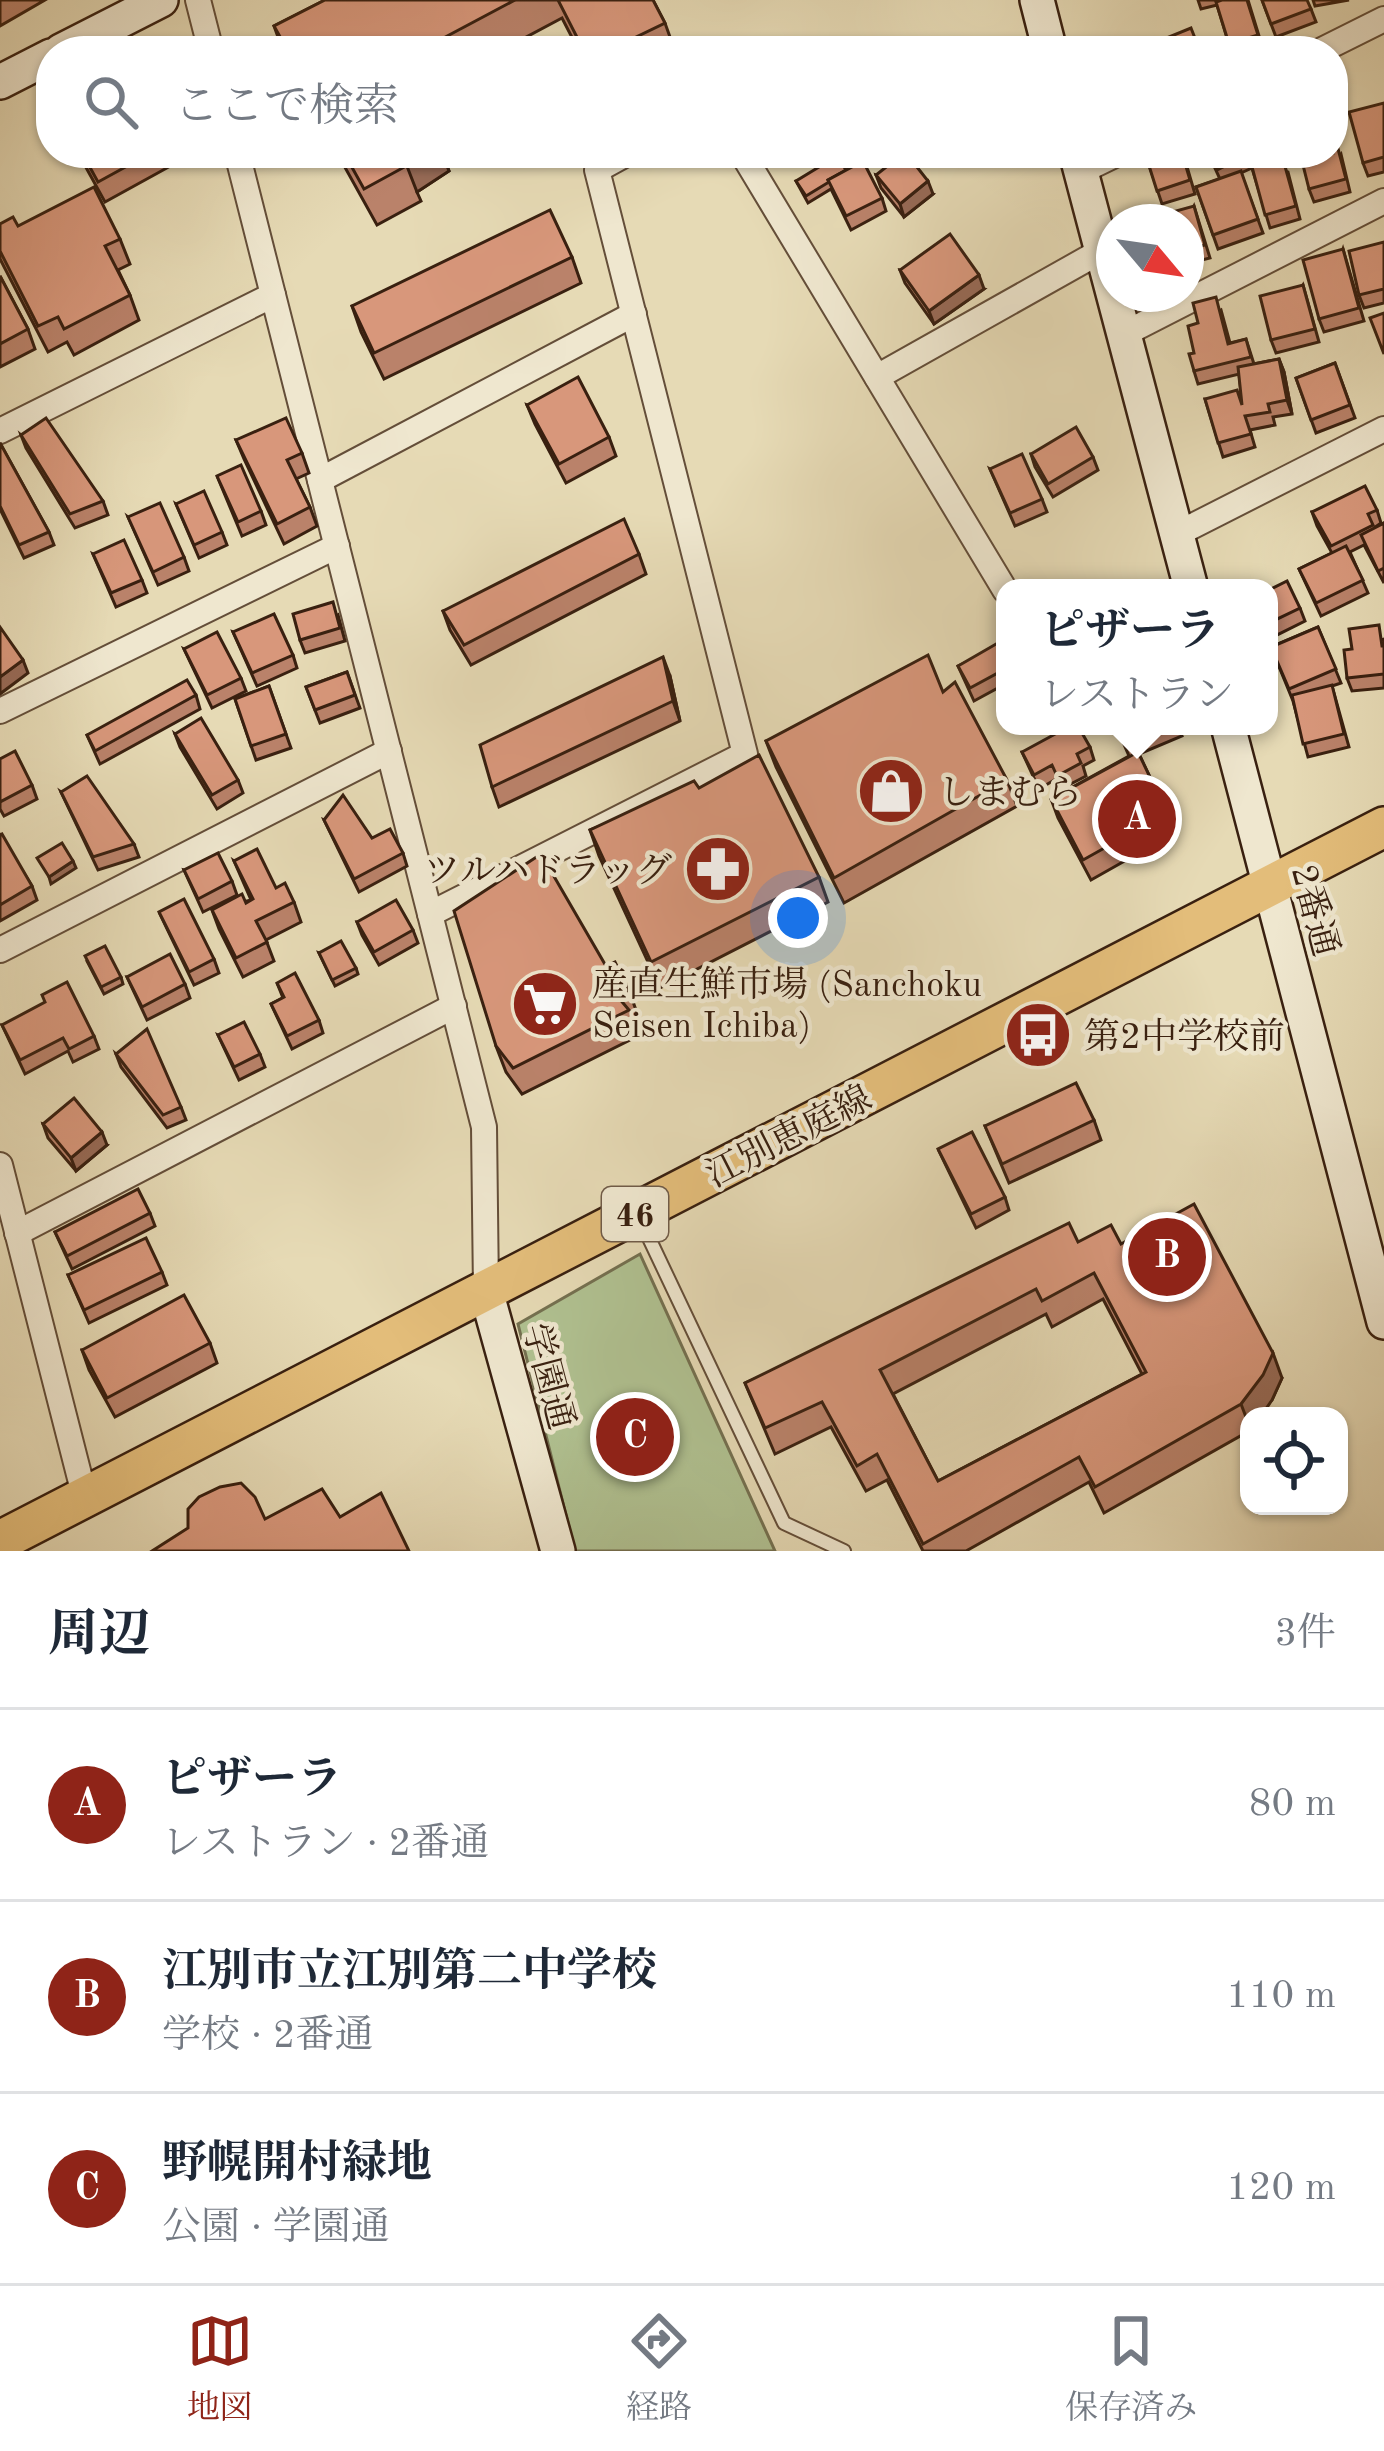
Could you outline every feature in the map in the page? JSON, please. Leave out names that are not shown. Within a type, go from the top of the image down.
[{"type":"main road","name":"江別恵庭線","points":[[0,1541],[1384,827]]},
{"type":"street","points":[[90,36],[161,0]]},
{"type":"street","points":[[198,0],[207,36]]},
{"type":"street","points":[[1045,3],[1048,36]]},
{"type":"street","points":[[1348,37],[1384,19]]},
{"type":"street","points":[[0,82],[36,64]]},
{"type":"street","points":[[241,168],[484,1127],[486,1291]]},
{"type":"street","points":[[430,914],[745,754],[597,170],[601,168]]},
{"type":"street","points":[[751,168],[998,579]]},
{"type":"street","points":[[1079,168],[1096,232]]},
{"type":"street","points":[[1124,334],[1384,201]]},
{"type":"street","points":[[877,376],[1096,254]]},
{"type":"street","points":[[0,431],[273,295]]},
{"type":"street","points":[[1118,312],[1189,579]]},
{"type":"street","points":[[320,480],[634,314]]},
{"type":"street","points":[[1177,534],[1384,429]]},
{"type":"street","points":[[0,711],[337,546]]},
{"type":"street","name":"2番通","points":[[1230,735],[1384,1322]]},
{"type":"street","points":[[0,950],[389,751]]},
{"type":"street","points":[[17,1233],[454,1006]]},
{"type":"street","points":[[0,1166],[85,1498]]},
{"type":"street","name":"学園通","points":[[486,1291],[558,1551]]},
{"type":"lane","points":[[637,1213],[784,1523],[844,1551]]},
{"type":"green space","points":[[640,1254],[775,1551],[575,1551],[518,1324]]},
{"type":"building","points":[[325,0],[515,0],[447,36],[280,36],[274,26]]},
{"type":"building","points":[[558,0],[653,0],[665,23],[638,36],[576,36]]},
{"type":"building","points":[[1247,0],[1258,35],[1227,36],[1216,2]]},
{"type":"building","points":[[1262,0],[1307,0],[1311,9],[1271,24]]},
{"type":"building","points":[[1191,28],[1194,36],[1171,36]]},
{"type":"building","points":[[1384,103],[1384,157],[1363,163],[1349,112]]},
{"type":"building","points":[[90,168],[124,168],[98,182]]},
{"type":"building","points":[[352,168],[402,168],[364,189]]},
{"type":"building","points":[[817,168],[846,170],[806,196],[796,181]]},
{"type":"building","points":[[850,168],[867,168],[882,198],[846,216],[828,180]]},
{"type":"building","points":[[885,168],[918,168],[928,181],[900,204],[876,175]]},
{"type":"building","points":[[1150,168],[1186,168],[1190,180],[1157,191]]},
{"type":"building","points":[[1252,168],[1285,168],[1296,206],[1265,215]]},
{"type":"building","points":[[1304,168],[1343,168],[1346,179],[1309,189]]},
{"type":"building","points":[[1241,171],[1258,219],[1213,235],[1196,187]]},
{"type":"building","points":[[94,187],[120,239],[105,246],[130,295],[64,329],[58,317],[38,326],[0,251],[0,224],[13,217],[18,226]]},
{"type":"building","points":[[550,210],[572,257],[374,353],[352,306]]},
{"type":"building","points":[[950,234],[979,275],[929,311],[900,270]]},
{"type":"building","points":[[1384,242],[1384,289],[1359,295],[1349,251]]},
{"type":"building","points":[[1343,249],[1359,308],[1319,319],[1303,260]]},
{"type":"building","points":[[0,276],[28,329],[0,344]]},
{"type":"building","points":[[1303,285],[1315,329],[1271,340],[1260,296]]},
{"type":"building","points":[[1216,297],[1228,344],[1246,339],[1251,357],[1194,371],[1188,326],[1198,323],[1195,312],[1204,312],[1204,300]]},
{"type":"building","points":[[1384,313],[1384,354],[1370,318]]},
{"type":"building","points":[[1279,359],[1287,400],[1268,404],[1270,412],[1245,416],[1251,434],[1218,443],[1205,399],[1237,390],[1242,405],[1238,367]]},
{"type":"building","points":[[1335,363],[1350,405],[1311,420],[1296,378]]},
{"type":"building","points":[[578,377],[609,437],[559,464],[527,405]]},
{"type":"building","points":[[46,418],[103,501],[70,514],[21,435]]},
{"type":"building","points":[[286,418],[302,453],[287,460],[310,507],[277,524],[236,440]]},
{"type":"building","points":[[1076,427],[1093,457],[1048,484],[1031,454]]},
{"type":"building","points":[[0,443],[49,532],[19,545],[0,506]]},
{"type":"building","points":[[1022,454],[1042,499],[1010,513],[990,469]]},
{"type":"building","points":[[241,465],[261,511],[238,522],[217,476]]},
{"type":"building","points":[[1365,486],[1377,510],[1368,514],[1373,525],[1331,546],[1312,512]]},
{"type":"building","points":[[204,491],[222,532],[194,545],[176,504]]},
{"type":"building","points":[[160,503],[184,557],[153,572],[128,517]]},
{"type":"building","points":[[624,519],[639,554],[464,645],[443,611]]},
{"type":"building","points":[[1384,523],[1384,568],[1378,571],[1361,535]]},
{"type":"building","points":[[124,540],[142,580],[111,593],[93,554]]},
{"type":"building","points":[[1346,546],[1363,580],[1316,603],[1299,569]]},
{"type":"building","points":[[1287,581],[1300,608],[1278,619],[1278,586]]},
{"type":"building","points":[[333,602],[340,628],[300,640],[293,614]]},
{"type":"building","points":[[274,614],[293,655],[252,673],[233,632]]},
{"type":"building","points":[[1379,625],[1384,674],[1347,678],[1344,650],[1352,649],[1349,629]]},
{"type":"building","points":[[0,627],[23,660],[0,677]]},
{"type":"building","points":[[1318,627],[1336,669],[1289,689],[1278,663],[1278,644]]},
{"type":"building","points":[[217,632],[241,678],[207,695],[184,649]]},
{"type":"building","points":[[996,644],[996,674],[970,688],[958,666]]},
{"type":"building","points":[[928,655],[943,692],[955,682],[1007,780],[834,878],[766,741]]},
{"type":"building","points":[[663,657],[673,701],[492,787],[480,745]]},
{"type":"building","points":[[347,672],[355,695],[315,710],[306,687]]},
{"type":"building","points":[[187,680],[196,695],[95,751],[87,735]]},
{"type":"building","points":[[1332,685],[1344,734],[1303,744],[1292,695]]},
{"type":"building","points":[[269,686],[286,734],[251,746],[235,699]]},
{"type":"building","points":[[201,718],[238,780],[212,795],[175,734]]},
{"type":"building","points":[[1053,735],[1083,735],[1090,747],[1077,754],[1081,763],[1057,776],[1052,765],[1034,775],[1022,752]]},
{"type":"building","points":[[15,751],[32,785],[0,802],[0,759]]},
{"type":"building","points":[[1138,752],[1167,813],[1083,860],[1051,799]]},
{"type":"building","points":[[759,755],[819,877],[651,962],[590,830],[694,781],[699,788]]},
{"type":"building","points":[[87,776],[134,844],[93,857],[61,792]]},
{"type":"building","points":[[343,795],[372,838],[390,829],[403,853],[354,879],[324,820]]},
{"type":"building","points":[[0,835],[32,886],[0,905]]},
{"type":"building","points":[[62,843],[73,861],[49,877],[37,858]]},
{"type":"building","points":[[257,849],[276,888],[285,883],[294,902],[256,921],[267,942],[236,958],[212,910],[242,894],[246,903],[253,899],[234,861]]},
{"type":"building","points":[[218,853],[232,881],[198,899],[184,870]]},
{"type":"building","points":[[541,854],[606,966],[615,962],[629,990],[618,997],[629,1010],[513,1068],[496,1046],[454,911]]},
{"type":"building","points":[[184,899],[214,959],[189,972],[159,912]]},
{"type":"building","points":[[396,900],[413,930],[374,952],[357,922]]},
{"type":"building","points":[[341,941],[356,968],[332,980],[319,953]]},
{"type":"building","points":[[105,946],[121,977],[101,987],[85,956]]},
{"type":"building","points":[[170,954],[185,984],[142,1007],[127,977]]},
{"type":"building","points":[[295,973],[319,1020],[287,1036],[271,1004],[284,997],[277,983]]},
{"type":"building","points":[[67,982],[94,1036],[69,1049],[63,1038],[20,1060],[2,1025],[45,1002],[42,995]]},
{"type":"building","points":[[244,1022],[260,1054],[234,1067],[218,1035]]},
{"type":"building","points":[[147,1029],[181,1107],[163,1115],[116,1054]]},
{"type":"building","points":[[1076,1083],[1094,1120],[1002,1164],[985,1126]]},
{"type":"building","points":[[74,1098],[102,1132],[71,1158],[43,1124]]},
{"type":"building","points":[[972,1132],[1005,1197],[971,1214],[938,1149]]},
{"type":"building","points":[[138,1189],[150,1213],[67,1256],[55,1232]]},
{"type":"building","points":[[1194,1204],[1273,1353],[1241,1404],[1095,1487],[1079,1457],[923,1544],[877,1454],[857,1466],[822,1402],[765,1428],[745,1383],[1069,1223],[1078,1242],[1111,1225],[1121,1244]],"holes":[[[1094,1273],[1146,1372],[938,1481],[880,1370],[1036,1289],[1042,1301]]]},
{"type":"building","points":[[146,1238],[162,1272],[84,1310],[68,1275]]},
{"type":"building","points":[[184,1295],[210,1343],[107,1398],[82,1350]]},
{"type":"building","points":[[241,1483],[255,1497],[265,1519],[322,1489],[340,1517],[381,1493],[409,1551],[152,1551],[188,1528],[188,1509],[199,1497]]},
{"type":"place","name":"しまむら","points":[[891,791]]},
{"type":"place","name":"ピザーラ","points":[[1137,819]]},
{"type":"place","name":"ツルハドラッグ","points":[[718,869]]},
{"type":"place","name":"産直生鮮市場 (Sanchoku Seisen Ichiba)","points":[[545,1004]]},
{"type":"place","name":"第2中学校前","points":[[1038,1035]]},
{"type":"place","name":"江別市立江別第二中学校","points":[[1167,1257]]},
{"type":"place","name":"野幌開村緑地","points":[[635,1437]]}]
